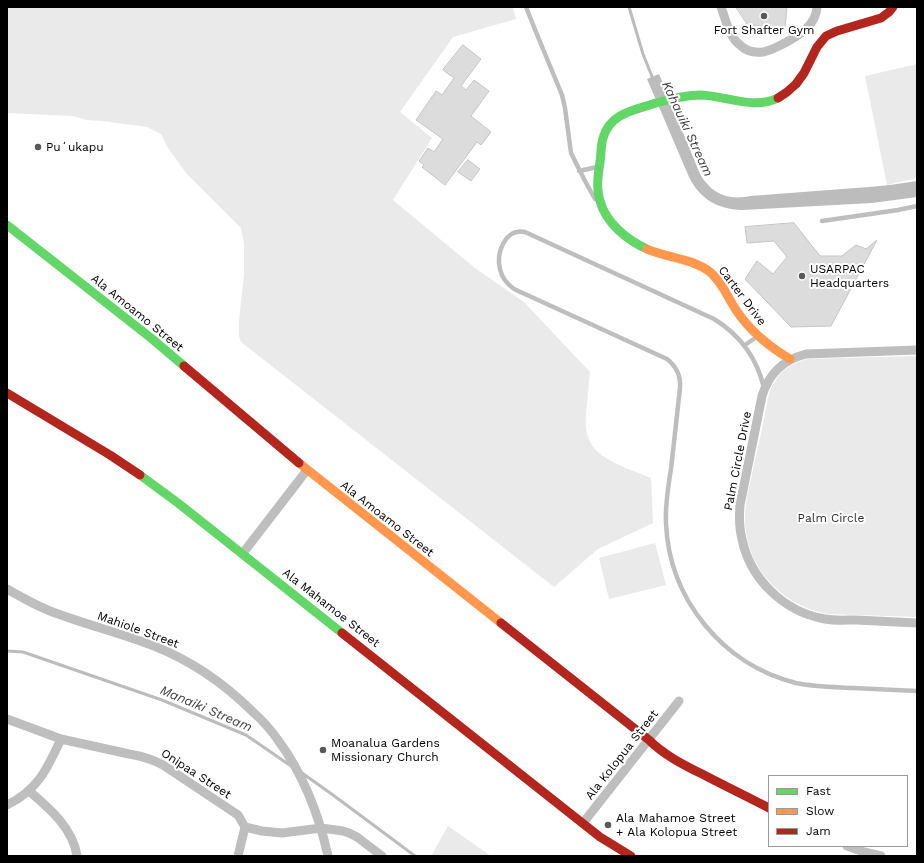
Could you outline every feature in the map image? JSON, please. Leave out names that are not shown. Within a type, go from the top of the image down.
[{"type":"street","points":[[721,7],[735,40],[744,48],[756,52],[762,52],[773,49],[803,32],[811,23],[816,7]]},
{"type":"street","name":"Carter Drive","points":[[790,360],[758,336],[741,317],[728,295],[712,274],[698,265],[655,252],[638,245],[608,220],[599,200],[598,190],[599,167],[604,134],[612,122],[623,113],[671,99],[700,95],[753,102],[776,99],[789,92],[804,75],[816,48],[824,39],[834,32],[881,18],[893,7]]},
{"type":"street","name":"Ala Amoamo Street","points":[[7,225],[151,338],[307,470],[660,750],[683,764],[768,807]]},
{"type":"street","name":"Palm Circle Drive","points":[[917,350],[815,353],[802,355],[790,360],[776,370],[764,389],[740,505],[742,539],[754,571],[768,589],[794,609],[826,619],[917,623]]},
{"type":"street","name":"Ala Mahamoe Street","points":[[7,393],[139,474],[243,553],[600,837],[631,856]]},
{"type":"street","points":[[243,553],[307,470]]},
{"type":"street","name":"Mahiole Street","points":[[7,589],[49,610],[131,637],[180,658],[203,671],[235,695],[265,723],[278,739],[298,772],[308,793],[321,828],[328,856]]},
{"type":"street","name":"Ala Kolopua Street","points":[[583,823],[679,701]]},
{"type":"street","name":"Onipaa Street","points":[[7,719],[61,739],[154,760],[238,815],[245,827]]},
{"type":"street","points":[[7,805],[22,797],[36,784],[45,772],[61,739]]},
{"type":"street","points":[[29,791],[43,803],[64,826],[72,838],[77,856]]},
{"type":"street","points":[[238,856],[245,827],[262,831],[282,833],[321,828],[343,831],[349,833],[382,856]]},
{"type":"street","points":[[850,847],[881,856]]},
{"type":"lane","points":[[526,7],[562,95],[572,157],[603,211]]},
{"type":"lane","points":[[579,171],[599,167]]},
{"type":"lane","points":[[822,221],[917,206]]},
{"type":"lane","points":[[764,389],[759,370],[751,353],[730,330],[714,319],[525,232],[518,232],[510,235],[502,247],[499,256],[501,274],[514,289],[667,359],[678,371],[680,382],[666,509],[667,538],[673,565],[683,592],[698,616],[716,638],[727,648],[753,666],[781,678],[811,686],[917,691]]},
{"type":"lane","points":[[745,345],[758,336]]},
{"type":"green space","points":[[7,7],[513,7],[516,19],[453,37],[400,112],[432,138],[393,200],[475,268],[524,302],[590,372],[586,418],[589,439],[596,451],[603,456],[626,468],[651,478],[653,523],[598,549],[554,587],[241,342],[239,336],[239,321],[244,274],[244,243],[241,228],[186,173],[168,148],[161,134],[147,127],[87,120],[72,116],[7,113]]},
{"type":"green space","points":[[917,64],[917,178],[887,185],[865,76]]},
{"type":"green space","name":"Palm Circle","points":[[917,356],[917,617],[827,614],[802,606],[780,592],[767,579],[756,563],[746,535],[745,515],[747,496],[768,398],[774,383],[787,368],[807,359]]},
{"type":"green space","points":[[655,543],[666,585],[609,599],[599,558]]},
{"type":"green space","points":[[448,826],[491,856],[431,856]]},
{"type":"shaded area","points":[[659,74],[700,174],[709,186],[720,194],[742,197],[869,187],[917,181],[917,197],[872,203],[742,210],[725,208],[717,205],[704,197],[698,191],[689,177],[647,79]]},
{"type":"building","name":"Fort Shafter Gym","points":[[736,7],[787,7],[785,28],[748,25]]},
{"type":"building","points":[[463,45],[481,59],[461,86],[466,90],[474,80],[489,91],[471,116],[491,132],[481,145],[477,142],[445,185],[422,167],[424,165],[419,161],[428,148],[434,152],[443,139],[416,120],[436,91],[442,95],[454,78],[443,70]]},
{"type":"building","points":[[468,160],[480,169],[471,181],[458,172]]},
{"type":"building","name":"USARPAC Headquarters","points":[[794,223],[820,256],[842,256],[856,245],[866,249],[877,240],[831,326],[791,327],[745,279],[757,261],[773,274],[787,257],[774,241],[747,243],[745,227]]},
{"type":"waterway","name":"Kahauiki Stream","points":[[629,7],[643,54],[653,79]]},
{"type":"waterway","name":"Manaiki Stream","points":[[7,651],[23,652],[162,700],[246,735],[291,766]]},
{"type":"waterway","name":"Manaiki Stream","points":[[302,773],[415,856]]},
{"type":"traffic: fast","points":[[647,249],[632,241],[618,230],[607,217],[600,201],[598,182],[602,144],[606,130],[611,123],[617,118],[632,111],[684,96],[711,96],[750,103],[759,103],[778,98]]},
{"type":"traffic: fast","points":[[7,225],[151,338],[184,366]]},
{"type":"traffic: fast","points":[[140,475],[178,503],[342,633]]},
{"type":"traffic: slow","points":[[647,249],[687,261],[703,267],[710,272],[721,285],[741,318],[747,325],[774,349],[790,359]]},
{"type":"traffic: slow","points":[[299,463],[501,623]]},
{"type":"traffic: jam","points":[[778,98],[796,84],[804,73],[817,47],[826,36],[837,31],[881,18],[893,7]]},
{"type":"traffic: jam","points":[[184,366],[299,463]]},
{"type":"traffic: jam","points":[[7,393],[110,455],[140,475]]},
{"type":"traffic: jam","points":[[501,623],[669,756],[768,807]]},
{"type":"traffic: jam","points":[[342,633],[600,837],[631,856]]},
{"type":"place","name":"Fort Shafter Gym","points":[[764,16]]},
{"type":"place","name":"Puʻukapu","points":[[38,147]]},
{"type":"place","name":"USARPAC Headquarters","points":[[802,276]]},
{"type":"place","name":"Moanalua Gardens Missionary Church","points":[[323,750]]},
{"type":"place","name":"Ala Mahamoe Street + Ala Kolopua Street","points":[[608,825]]}]
